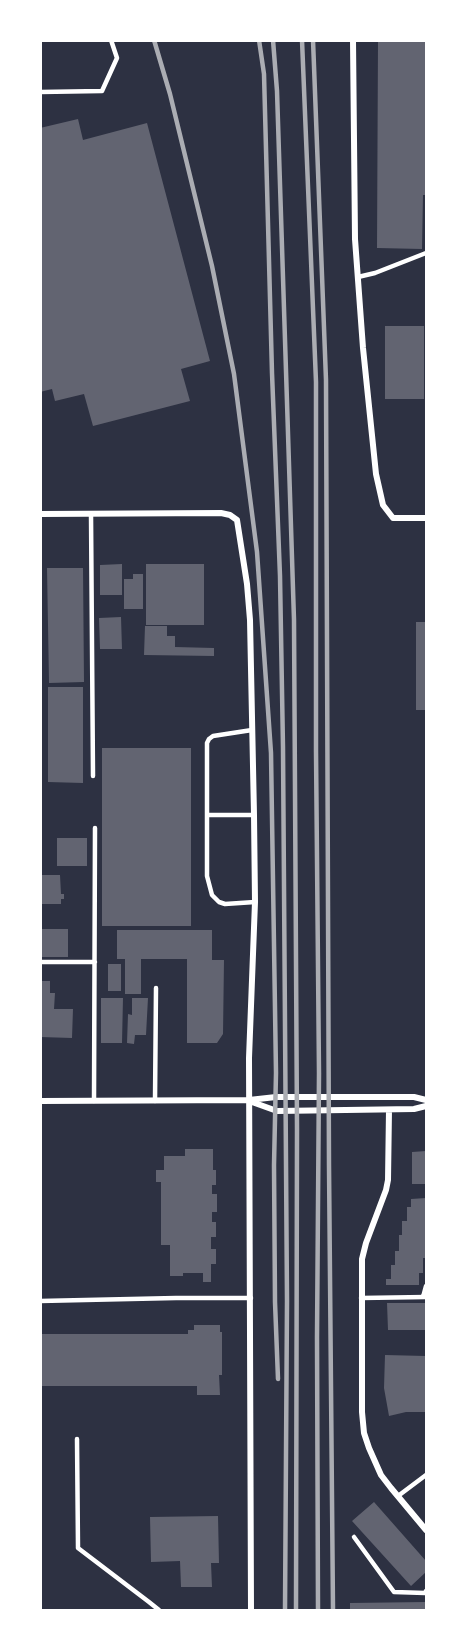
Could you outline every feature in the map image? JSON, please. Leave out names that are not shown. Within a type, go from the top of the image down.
[{"type":"street","points":[[353,40],[358,277],[376,474],[383,505],[393,518],[426,518]]},
{"type":"street","points":[[40,514],[221,513],[237,520],[250,620],[254,815],[255,902],[249,1052],[251,1611]]},
{"type":"street","points":[[40,1101],[249,1100],[276,1097],[414,1097],[426,1100]]},
{"type":"street","points":[[249,1100],[277,1111],[389,1110],[426,1106]]},
{"type":"street","points":[[389,1110],[388,1180],[362,1259],[362,1412],[364,1433],[381,1475],[426,1530]]},
{"type":"lane","points":[[40,92],[102,91],[117,58],[111,40]]},
{"type":"lane","points":[[358,277],[375,273],[426,253]]},
{"type":"lane","points":[[91,514],[93,776]]},
{"type":"lane","points":[[252,730],[213,736],[207,743],[207,876],[212,895],[219,902],[225,904],[255,902]]},
{"type":"lane","points":[[207,815],[254,815]]},
{"type":"lane","points":[[94,1101],[95,828]]},
{"type":"lane","points":[[40,962],[95,962]]},
{"type":"lane","points":[[155,1101],[156,988]]},
{"type":"lane","points":[[361,1298],[425,1297],[426,1286]]},
{"type":"lane","points":[[40,1300],[251,1298]]},
{"type":"lane","points":[[77,1439],[78,1548],[159,1611]]},
{"type":"lane","points":[[398,1497],[426,1475]]},
{"type":"lane","points":[[354,1537],[394,1592],[425,1593],[426,1591]]},
{"type":"building","points":[[378,40],[426,40],[426,195],[423,195],[422,249],[377,248]]},
{"type":"building","points":[[78,119],[83,140],[147,123],[210,361],[181,369],[190,401],[93,426],[84,394],[55,401],[52,389],[40,392],[40,128]]},
{"type":"building","points":[[385,326],[424,326],[424,399],[385,399]]},
{"type":"building","points":[[122,564],[122,595],[100,595],[100,565]]},
{"type":"building","points":[[146,564],[204,564],[204,625],[146,625]]},
{"type":"building","points":[[47,568],[83,568],[84,682],[49,683]]},
{"type":"building","points":[[133,574],[143,574],[143,609],[124,609],[124,579],[133,579]]},
{"type":"building","points":[[121,617],[122,649],[100,649],[99,618]]},
{"type":"building","points":[[416,622],[426,622],[426,710],[416,710]]},
{"type":"building","points":[[145,626],[167,626],[167,636],[175,636],[175,647],[214,648],[214,656],[144,655]]},
{"type":"building","points":[[48,687],[83,687],[83,783],[48,782]]},
{"type":"building","points":[[102,748],[191,748],[191,926],[102,926]]},
{"type":"building","points":[[57,838],[87,838],[87,866],[57,866]]},
{"type":"building","points":[[40,875],[60,875],[61,894],[64,894],[61,904],[40,904]]},
{"type":"building","points":[[40,929],[68,929],[68,957],[40,957]]},
{"type":"building","points":[[117,930],[212,930],[212,960],[224,960],[223,1034],[217,1043],[187,1043],[187,959],[141,959],[141,994],[125,994],[125,959],[117,959]]},
{"type":"building","points":[[108,964],[121,964],[121,991],[108,991]]},
{"type":"building","points":[[40,981],[50,981],[50,993],[55,993],[54,1009],[73,1009],[72,1038],[40,1037]]},
{"type":"building","points":[[101,998],[123,998],[122,1043],[101,1043]]},
{"type":"building","points":[[132,998],[148,998],[146,1035],[135,1035],[134,1044],[127,1043],[128,1014],[132,1015]]},
{"type":"building","points":[[185,1149],[213,1149],[216,1185],[212,1185],[212,1194],[217,1194],[217,1212],[212,1212],[212,1222],[216,1222],[216,1237],[211,1237],[211,1249],[216,1249],[216,1264],[211,1264],[211,1282],[203,1282],[203,1273],[183,1273],[183,1276],[170,1276],[170,1245],[161,1245],[161,1182],[156,1182],[156,1170],[164,1170],[164,1156],[185,1156]]},
{"type":"building","points":[[426,1151],[426,1184],[412,1184],[412,1152]]},
{"type":"building","points":[[426,1198],[426,1258],[423,1258],[423,1273],[419,1273],[419,1285],[386,1285],[386,1279],[391,1279],[391,1265],[395,1265],[395,1251],[399,1251],[399,1235],[402,1235],[402,1221],[407,1221],[407,1207],[411,1207],[411,1199]]},
{"type":"building","points":[[387,1303],[426,1303],[426,1330],[388,1330]]},
{"type":"building","points":[[194,1325],[220,1325],[222,1375],[219,1375],[220,1395],[197,1395],[197,1386],[40,1386],[40,1334],[188,1334],[188,1330],[194,1330]]},
{"type":"building","points":[[385,1355],[426,1356],[426,1412],[406,1412],[389,1416],[384,1388]]},
{"type":"building","points":[[374,1502],[426,1561],[426,1572],[411,1586],[352,1521]]},
{"type":"building","points":[[218,1516],[219,1563],[211,1563],[212,1587],[181,1587],[180,1561],[151,1562],[150,1517]]},
{"type":"building","points":[[426,1602],[426,1610],[350,1610],[350,1603]]},
{"type":"railway","points":[[154,40],[170,94],[212,266],[234,374],[257,552],[271,753],[276,1073],[275,1302],[278,1379]]},
{"type":"railway","points":[[259,40],[264,74],[280,576],[283,748],[287,1301],[285,1610]]},
{"type":"railway","points":[[273,40],[277,91],[294,620],[297,1129],[296,1610]]},
{"type":"railway","points":[[302,40],[316,382],[319,1073],[318,1610]]},
{"type":"railway","points":[[313,40],[326,380],[333,1610]]}]
